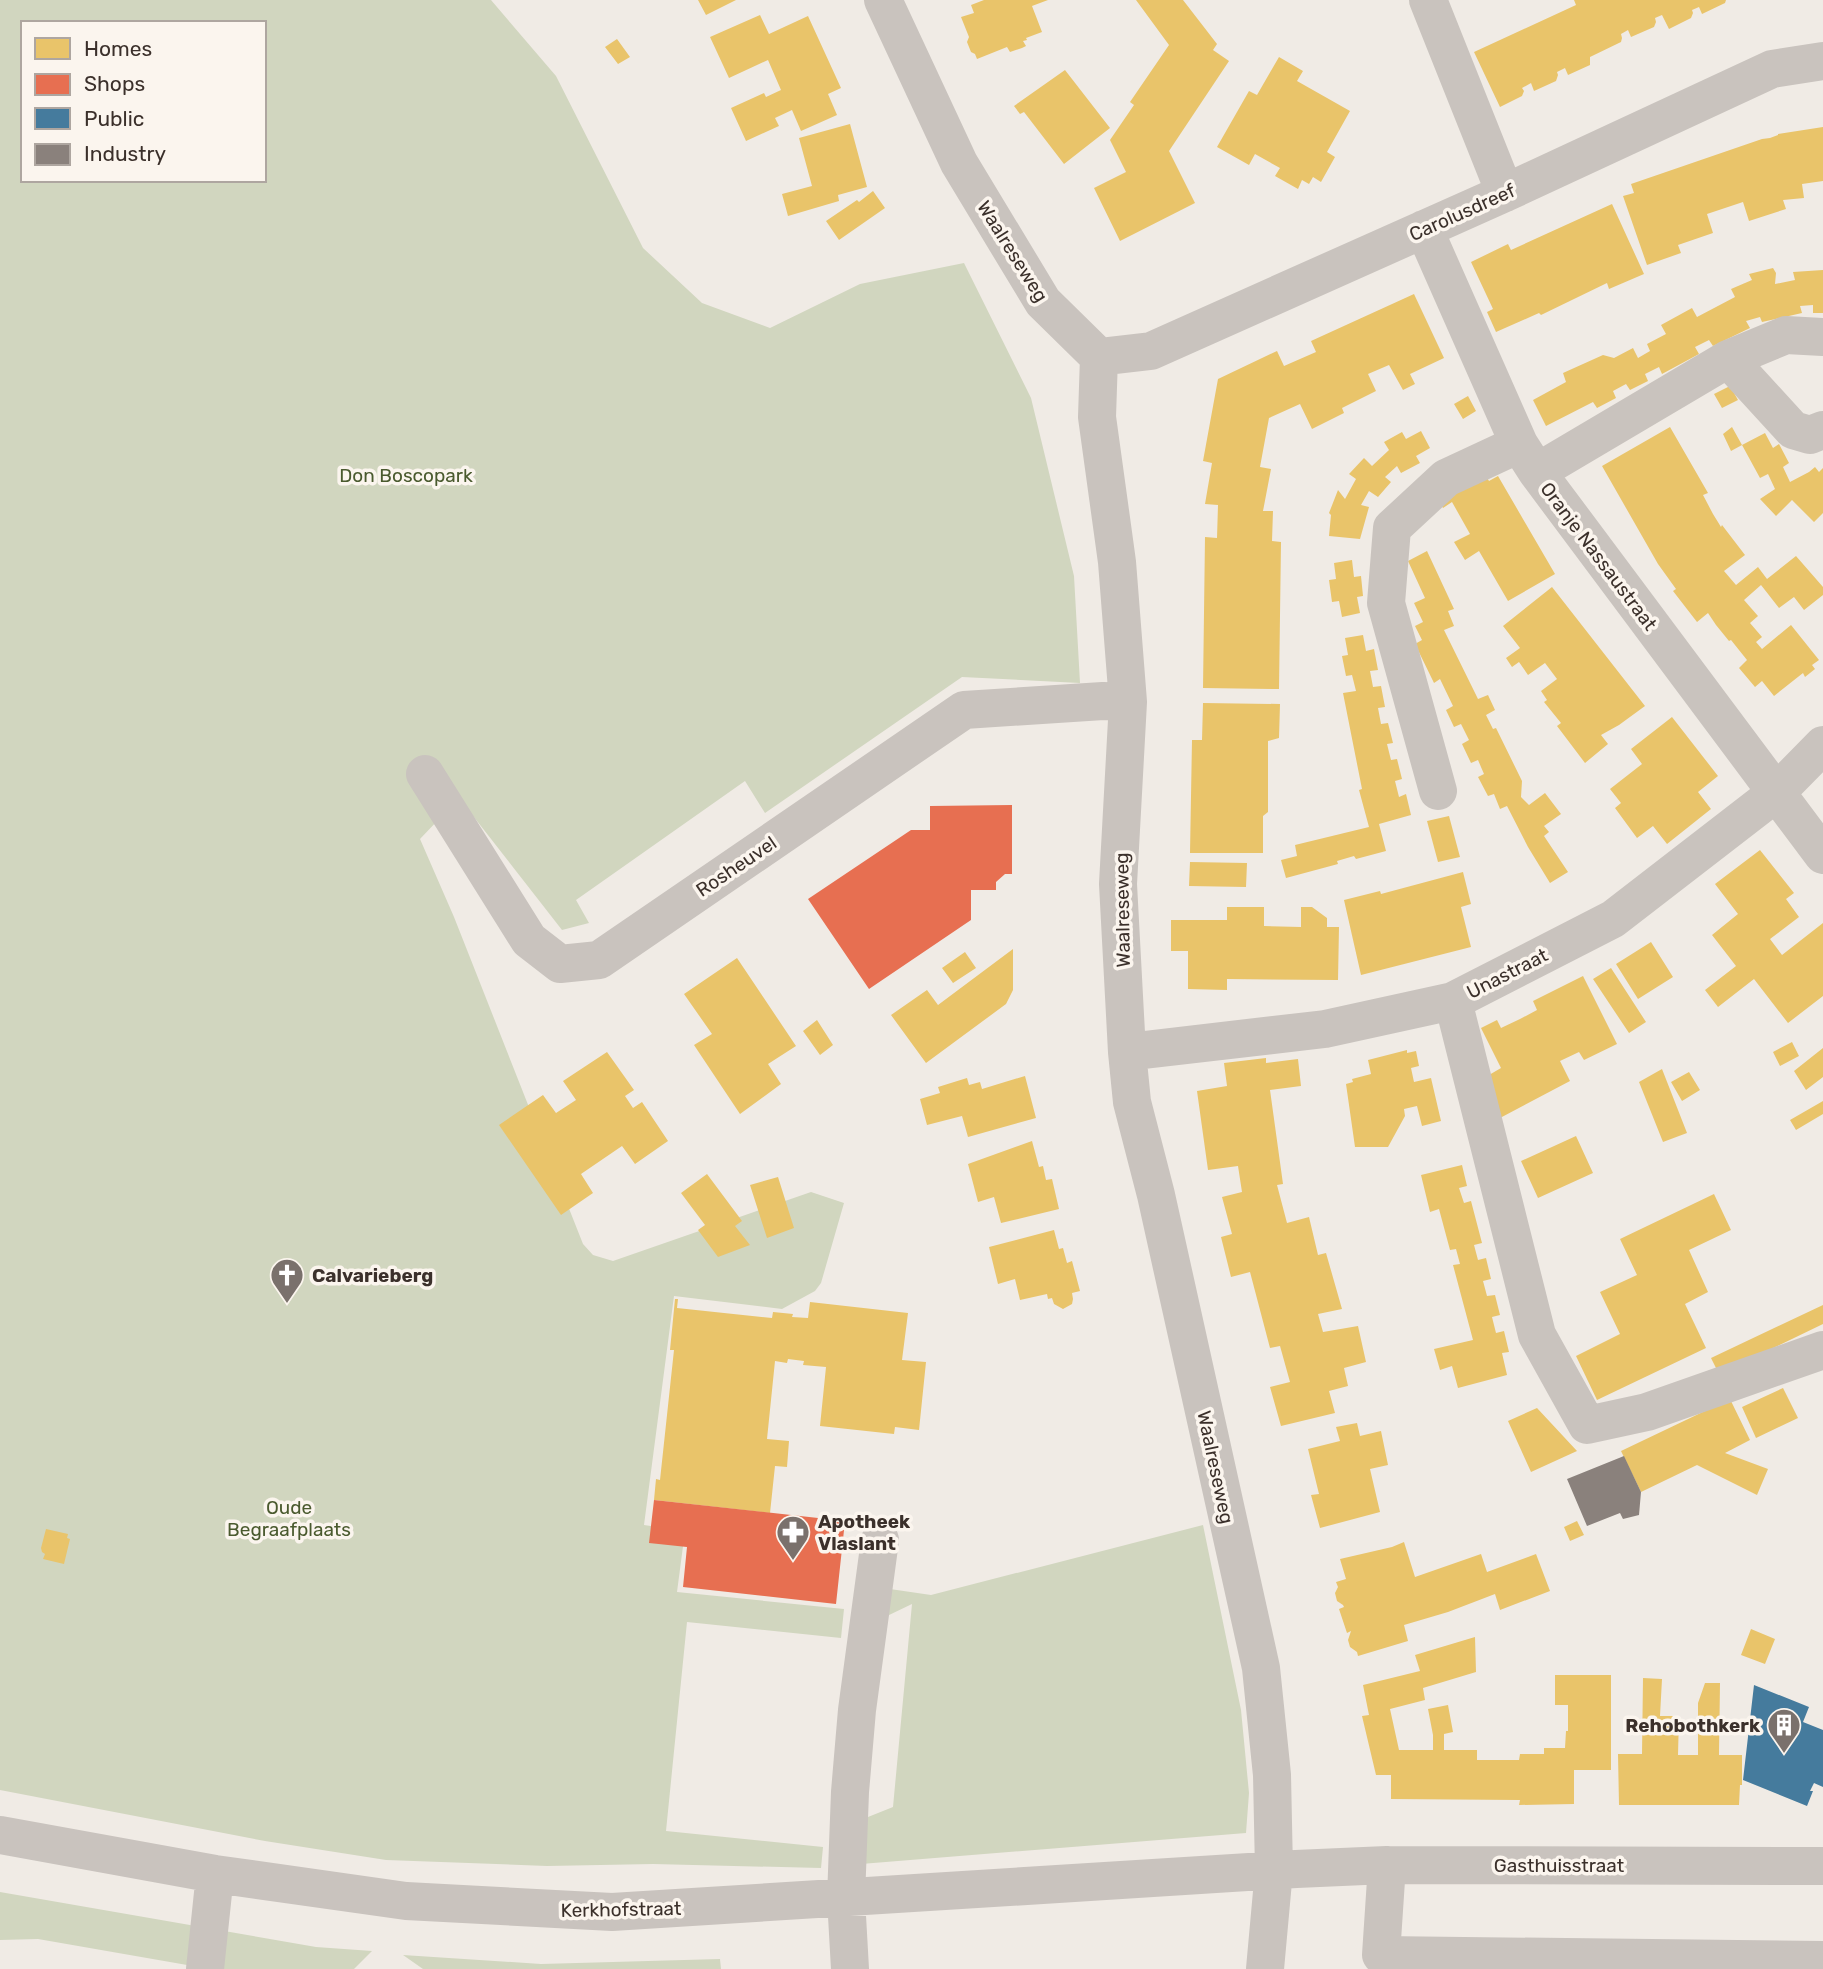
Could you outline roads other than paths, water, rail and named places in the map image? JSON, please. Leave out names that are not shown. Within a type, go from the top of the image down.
[{"type":"street","name":"Waalreseweg","points":[[883,0],[959,163],[1044,302],[1099,357],[1097,417],[1117,562],[1128,702],[1118,884],[1132,1102],[1156,1195],[1261,1668],[1272,1775],[1272,1871],[1265,1969]]},
{"type":"street","points":[[1428,0],[1505,193]]},
{"type":"street","name":"Carolusdreef","points":[[1099,357],[1151,351],[1505,193],[1772,69],[1823,61]]},
{"type":"street","name":"Oranje Nassaustraat","points":[[1424,229],[1527,458],[1823,855]]},
{"type":"street","points":[[1437,791],[1386,603],[1392,528],[1446,478],[1527,458],[1728,359],[1786,335],[1823,337]]},
{"type":"street","points":[[1728,359],[1793,430],[1811,435],[1823,430]]},
{"type":"street","name":"Rosheuvel","points":[[425,774],[529,940],[560,964],[599,960],[964,710],[1103,701],[1128,702]]},
{"type":"street","name":"Unastraat","points":[[1127,1052],[1325,1029],[1452,1001],[1613,919],[1776,793],[1823,745]]},
{"type":"street","points":[[1452,1001],[1536,1335],[1587,1425],[1647,1412],[1823,1350]]},
{"type":"street","points":[[850,1969],[846,1898],[850,1792],[857,1710],[880,1540]]},
{"type":"street","name":"Kerkhofstraat","points":[[0,1835],[215,1874],[406,1901],[601,1912],[1272,1871]]},
{"type":"street","points":[[1387,1865],[1381,1955],[1774,1964],[1823,1960]]},
{"type":"street","name":"Gasthuisstraat","points":[[1272,1871],[1387,1865],[1823,1866]]},
{"type":"street","points":[[205,1969],[215,1874]]},
{"type":"place","name":"Calvarieberg","points":[[287,1305]]},
{"type":"place","name":"Apotheek Vlaslant","points":[[793,1562]]},
{"type":"place","name":"Rehobothkerk","points":[[1784,1755]]},
{"type":"park label","name":"Don Boscopark","points":[[406,475]]},
{"type":"park label","name":"Oude Begraafplaats","points":[[289,1518]]}]
